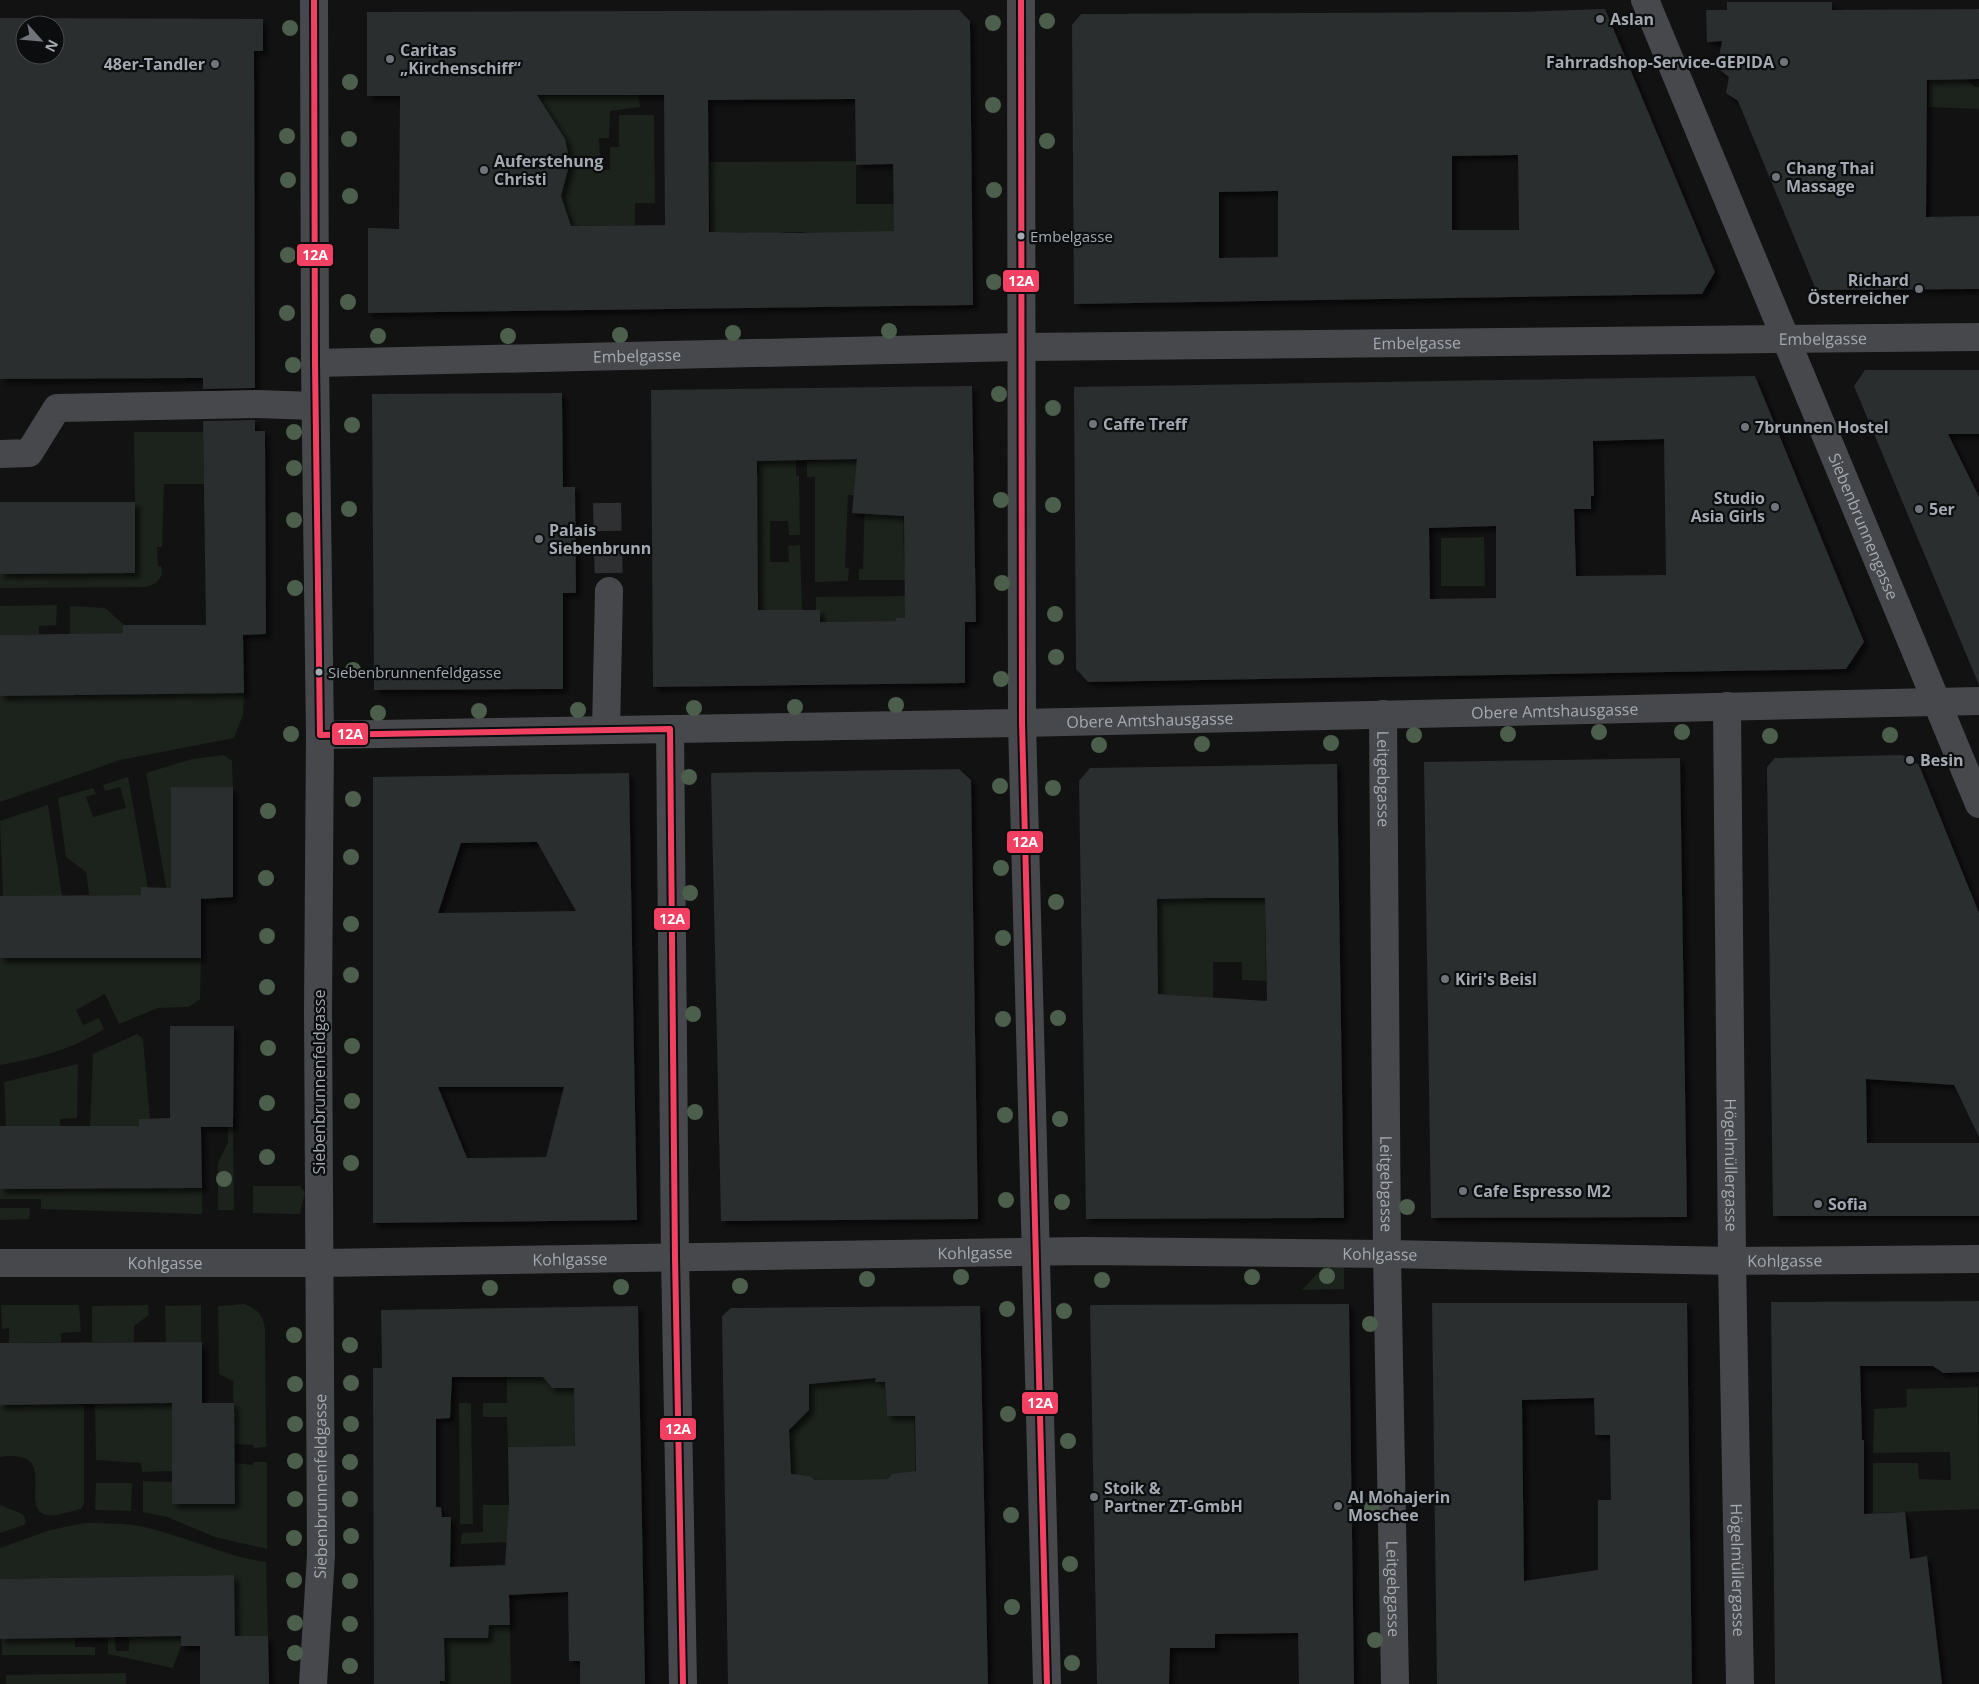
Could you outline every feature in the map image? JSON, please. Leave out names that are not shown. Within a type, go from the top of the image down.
[{"type":"street","name":"Siebenbrunnenfeldgasse","points":[[313,1684],[321,1555],[321,1263],[318,1011],[320,735],[315,406],[314,0]]},
{"type":"street","points":[[1021,0],[1022,723],[1047,1684]]},
{"type":"street","name":"Siebenbrunnengasse","points":[[1645,0],[1979,804]]},
{"type":"street","name":"Embelgasse","points":[[315,363],[1022,347],[1979,337]]},
{"type":"street","points":[[0,454],[29,453],[57,408],[256,404],[315,406]]},
{"type":"street","points":[[606,730],[608,591]]},
{"type":"street","name":"Obere Amtshausgasse","points":[[320,735],[1022,723],[1979,701]]},
{"type":"street","name":"Högelmüllergasse","points":[[1727,706],[1732,1261],[1740,1684]]},
{"type":"street","name":"Leitgebgasse","points":[[1383,714],[1387,1254],[1395,1684]]},
{"type":"street","points":[[670,729],[675,1257],[683,1684]]},
{"type":"street","name":"Kohlgasse","points":[[0,1263],[321,1263],[1094,1251],[1387,1254],[1732,1261],[1979,1259]]},
{"type":"shaded area","points":[[1965,79],[1975,87],[1979,87],[1979,109],[1929,107],[1929,80]]},
{"type":"shaded area","points":[[639,95],[640,107],[610,111],[609,138],[599,138],[600,162],[597,163],[597,169],[610,170],[610,147],[619,147],[619,115],[654,115],[655,203],[635,203],[635,225],[571,226],[562,199],[558,195],[565,181],[568,168],[565,139],[494,96]]},
{"type":"shaded area","points":[[856,161],[856,204],[903,204],[903,233],[804,238],[804,232],[783,232],[782,241],[748,241],[748,232],[724,232],[724,240],[710,240],[709,162]]},
{"type":"shaded area","points":[[134,432],[203,432],[204,484],[164,484],[162,547],[157,547],[158,566],[161,566],[162,575],[156,583],[146,587],[0,588],[0,574],[135,502]]},
{"type":"shaded area","points":[[757,433],[796,452],[796,476],[799,476],[800,535],[789,535],[788,521],[770,521],[770,562],[789,562],[788,546],[800,545],[802,610],[796,610],[759,641]]},
{"type":"shaded area","points":[[858,452],[903,506],[904,563],[910,580],[859,580],[859,569],[863,569],[865,496],[848,495],[845,568],[849,568],[848,581],[815,582],[815,477],[807,477],[807,461],[817,461],[817,453]]},
{"type":"shaded area","points":[[1484,537],[1485,586],[1441,586],[1441,538]]},
{"type":"shaded area","points":[[910,596],[910,618],[897,618],[896,621],[820,622],[820,610],[816,610],[816,597]]},
{"type":"shaded area","points":[[57,605],[56,625],[39,626],[39,634],[0,635],[0,606]]},
{"type":"shaded area","points":[[70,606],[105,608],[123,624],[123,633],[70,634]]},
{"type":"shaded area","points":[[244,693],[243,715],[234,738],[120,760],[0,802],[0,696]]},
{"type":"shaded area","points":[[224,755],[232,761],[233,787],[171,788],[171,897],[168,897],[146,773],[192,759]]},
{"type":"shaded area","points":[[128,777],[148,888],[141,888],[141,895],[89,895],[86,872],[66,857],[58,798],[93,788],[96,794],[86,797],[93,817],[126,808],[120,787],[105,791],[103,785]]},
{"type":"shaded area","points":[[48,805],[62,896],[3,896],[0,821]]},
{"type":"shaded area","points":[[1265,897],[1266,981],[1242,980],[1242,962],[1213,962],[1213,998],[1147,993],[1158,971],[1157,918],[1147,899]]},
{"type":"shaded area","points":[[0,958],[201,958],[200,999],[189,1007],[158,1008],[119,1024],[105,994],[76,1010],[83,1025],[99,1018],[104,1029],[67,1048],[0,1065]]},
{"type":"shaded area","points":[[137,1034],[143,1039],[150,1119],[139,1126],[90,1126],[93,1054]]},
{"type":"shaded area","points":[[78,1064],[77,1118],[60,1119],[60,1126],[6,1126],[4,1082]]},
{"type":"shaded area","points":[[228,1127],[233,1127],[234,1210],[218,1210],[218,1163],[228,1142]]},
{"type":"shaded area","points":[[253,1186],[300,1186],[305,1192],[300,1214],[253,1213]]},
{"type":"shaded area","points":[[202,1188],[202,1214],[41,1209],[41,1199],[0,1199],[0,1189]]},
{"type":"shaded area","points":[[0,1208],[30,1208],[29,1219],[0,1220]]},
{"type":"shaded area","points":[[1325,1265],[1344,1265],[1344,1289],[1302,1290]]},
{"type":"shaded area","points":[[244,1304],[259,1313],[265,1329],[266,1447],[254,1448],[253,1445],[234,1444],[233,1381],[219,1374],[218,1306]]},
{"type":"shaded area","points":[[1,1305],[79,1305],[81,1332],[61,1333],[61,1342],[9,1343],[9,1328],[2,1329]]},
{"type":"shaded area","points":[[148,1305],[149,1315],[134,1326],[134,1342],[92,1342],[92,1306]]},
{"type":"shaded area","points":[[201,1305],[201,1342],[166,1342],[165,1306]]},
{"type":"shaded area","points":[[876,1374],[876,1382],[885,1382],[887,1416],[914,1416],[916,1483],[888,1480],[815,1481],[810,1476],[804,1475],[790,1487],[789,1419],[801,1418],[809,1409],[809,1396],[789,1375]]},
{"type":"shaded area","points":[[507,1377],[547,1377],[553,1388],[570,1388],[574,1383],[575,1446],[508,1447],[507,1417],[483,1417],[483,1403],[507,1403]]},
{"type":"shaded area","points":[[1978,1387],[1979,1509],[1873,1513],[1873,1463],[1918,1463],[1919,1479],[1951,1480],[1950,1452],[1873,1453],[1874,1409],[1907,1407],[1906,1389]]},
{"type":"shaded area","points":[[172,1403],[172,1471],[142,1472],[141,1463],[96,1460],[95,1404]]},
{"type":"shaded area","points":[[459,1403],[471,1403],[473,1524],[460,1524]]},
{"type":"shaded area","points":[[0,1405],[84,1405],[84,1503],[81,1509],[59,1515],[47,1515],[39,1510],[35,1502],[36,1480],[30,1461],[19,1457],[0,1457]]},
{"type":"shaded area","points":[[253,1462],[267,1462],[267,1549],[215,1537],[167,1517],[143,1512],[143,1481],[172,1482],[173,1504],[235,1504],[234,1463],[253,1465]]},
{"type":"shaded area","points":[[96,1483],[132,1483],[131,1511],[95,1510]]},
{"type":"shaded area","points":[[0,1505],[23,1514],[26,1521],[24,1525],[0,1533]]},
{"type":"shaded area","points":[[483,1505],[509,1505],[509,1542],[461,1544],[462,1533],[483,1532]]},
{"type":"shaded area","points":[[84,1523],[138,1526],[170,1534],[237,1556],[266,1562],[268,1636],[235,1636],[234,1575],[0,1579],[0,1548],[50,1530]]},
{"type":"shaded area","points":[[489,1625],[510,1625],[511,1684],[440,1684],[440,1681],[445,1681],[445,1668],[440,1668],[440,1630],[488,1638]]},
{"type":"shaded area","points":[[181,1636],[181,1646],[173,1668],[108,1654],[108,1637],[115,1637],[116,1651],[129,1651],[129,1637]]},
{"type":"shaded area","points":[[75,1637],[75,1647],[95,1647],[95,1655],[2,1655],[2,1639]]},
{"type":"shaded area","points":[[126,1673],[126,1684],[6,1684],[6,1675]]},
{"type":"building","points":[[1727,2],[1832,2],[1832,10],[1979,9],[1979,79],[1927,80],[1926,217],[1979,216],[1979,289],[1816,290],[1738,101],[1726,93],[1729,77],[1717,68],[1722,41],[1707,42],[1706,10],[1727,10]]},
{"type":"building","points":[[1605,9],[1715,272],[1702,294],[1074,304],[1072,25],[1081,14],[1517,12]],"holes":[[[1518,155],[1519,230],[1452,230],[1452,156]],[[1278,191],[1278,257],[1219,258],[1219,192]]]},
{"type":"building","points":[[959,10],[970,21],[973,305],[368,313],[368,228],[399,229],[400,96],[367,96],[367,12]],"holes":[[[537,95],[664,95],[665,225],[571,226],[561,196],[570,162],[565,139]],[[855,99],[856,165],[893,164],[894,231],[805,233],[709,232],[708,100]]]},
{"type":"building","points":[[0,18],[15,18],[15,65],[65,65],[65,18],[263,19],[263,51],[254,51],[255,388],[203,389],[203,378],[0,379]]},
{"type":"building","points":[[1865,370],[1979,370],[1979,434],[1948,434],[1979,497],[1979,685],[1854,386]]},
{"type":"building","points":[[1755,376],[1864,642],[1846,669],[1088,682],[1076,669],[1074,387]],"holes":[[[1664,439],[1666,575],[1576,576],[1574,509],[1591,509],[1591,496],[1594,496],[1593,441]],[[1496,526],[1496,598],[1430,599],[1429,528]]]},
{"type":"building","points":[[972,386],[976,622],[965,622],[965,683],[653,687],[651,390]],"holes":[[[857,459],[852,513],[904,516],[905,618],[896,618],[896,621],[820,622],[820,610],[758,610],[757,461]]]},
{"type":"building","name":"Palais Siebenbrunn","points":[[562,393],[563,487],[575,487],[576,593],[563,593],[563,689],[374,690],[372,394]]},
{"type":"building","points":[[255,420],[255,431],[265,431],[266,634],[243,635],[244,693],[0,696],[0,635],[123,633],[123,625],[206,625],[203,421]]},
{"type":"building","points":[[0,502],[135,502],[135,573],[0,574]]},
{"type":"building","points":[[1902,755],[1919,765],[1979,913],[1979,1137],[1954,1085],[1866,1079],[1867,1143],[1979,1143],[1979,1216],[1773,1216],[1767,767],[1775,758]]},
{"type":"building","points":[[1680,758],[1687,1217],[1431,1218],[1424,762]]},
{"type":"building","points":[[1337,764],[1344,1218],[1086,1219],[1079,781],[1090,768]],"holes":[[[1265,898],[1267,1001],[1158,994],[1157,899]]]},
{"type":"building","points":[[959,769],[971,780],[978,1219],[721,1221],[711,773]]},
{"type":"building","points":[[629,773],[637,1220],[373,1223],[373,777]],"holes":[[[537,842],[576,911],[438,913],[461,843]],[[438,1087],[564,1087],[546,1157],[467,1158]]]},
{"type":"building","points":[[171,787],[233,787],[233,897],[201,899],[201,958],[0,958],[0,896],[141,895],[141,887],[171,888]]},
{"type":"building","points":[[170,1026],[234,1026],[233,1127],[201,1127],[202,1188],[0,1189],[0,1126],[139,1126],[139,1119],[170,1118]]},
{"type":"building","points":[[1979,1301],[1979,1372],[1943,1373],[1933,1366],[1860,1366],[1862,1440],[1864,1440],[1864,1514],[1905,1512],[1910,1559],[1927,1556],[1942,1684],[1775,1684],[1771,1302]]},
{"type":"building","points":[[1432,1303],[1687,1303],[1692,1684],[1437,1684]],"holes":[[[1594,1398],[1595,1435],[1610,1435],[1611,1500],[1598,1500],[1598,1570],[1524,1581],[1522,1400]]]},
{"type":"building","points":[[1349,1304],[1354,1684],[1299,1684],[1298,1633],[1215,1634],[1215,1648],[1170,1648],[1169,1684],[1097,1684],[1090,1305]]},
{"type":"building","points":[[638,1306],[645,1684],[580,1684],[580,1661],[569,1661],[568,1592],[509,1595],[510,1625],[489,1625],[488,1638],[444,1638],[445,1681],[440,1681],[440,1684],[374,1684],[373,1368],[382,1368],[381,1310]],"holes":[[[452,1377],[543,1377],[552,1388],[574,1388],[575,1446],[508,1447],[509,1505],[505,1565],[450,1567],[451,1517],[442,1517],[441,1507],[436,1507],[436,1419],[450,1418]]]},
{"type":"building","points":[[980,1306],[988,1684],[728,1684],[722,1316],[731,1308]],"holes":[[[876,1378],[875,1382],[885,1382],[887,1416],[915,1416],[916,1471],[892,1474],[888,1479],[852,1480],[815,1480],[810,1476],[791,1474],[789,1430],[809,1410],[809,1384]]]},
{"type":"building","points":[[202,1342],[202,1403],[234,1403],[235,1504],[172,1504],[172,1403],[0,1405],[0,1343]]},
{"type":"building","points":[[234,1575],[235,1636],[268,1636],[269,1684],[200,1684],[200,1646],[181,1646],[181,1636],[0,1639],[0,1579]]},
{"type":"tunnel","points":[[607,503],[609,591]]},
{"type":"transit line","name":"12A","points":[[314,0],[315,363],[320,735],[670,729],[675,1257],[683,1684]]},
{"type":"transit line","name":"12A","points":[[1021,0],[1022,723],[1047,1684]]},
{"type":"place","name":"Aslan","points":[[1600,19]]},
{"type":"place","name":"Caritas „Kirchenschiff“","points":[[390,59]]},
{"type":"place","name":"Fahrradshop-Service-GEPIDA","points":[[1784,62]]},
{"type":"place","name":"48er-Tandler","points":[[215,64]]},
{"type":"place","name":"Auferstehung Christi","points":[[484,170]]},
{"type":"place","name":"Chang Thai Massage","points":[[1776,177]]},
{"type":"place","name":"Embelgasse","points":[[1021,236]]},
{"type":"place","name":"Richard Österreicher","points":[[1919,289]]},
{"type":"place","name":"Caffe Treff","points":[[1093,424]]},
{"type":"place","name":"7brunnen Hostel","points":[[1745,427]]},
{"type":"place","name":"Studio Asia Girls","points":[[1775,507]]},
{"type":"place","name":"5er","points":[[1919,509]]},
{"type":"place","name":"Palais Siebenbrunn","points":[[539,539]]},
{"type":"place","name":"Siebenbrunnenfeldgasse","points":[[319,672]]},
{"type":"place","name":"Besin","points":[[1910,760]]},
{"type":"place","name":"Kiri's Beisl","points":[[1445,979]]},
{"type":"place","name":"Cafe Espresso M2","points":[[1463,1191]]},
{"type":"place","name":"Sofia","points":[[1818,1204]]},
{"type":"place","name":"Stoik & Partner ZT-GmbH","points":[[1094,1497]]},
{"type":"place","name":"Al Mohajerin Moschee","points":[[1338,1506]]}]
